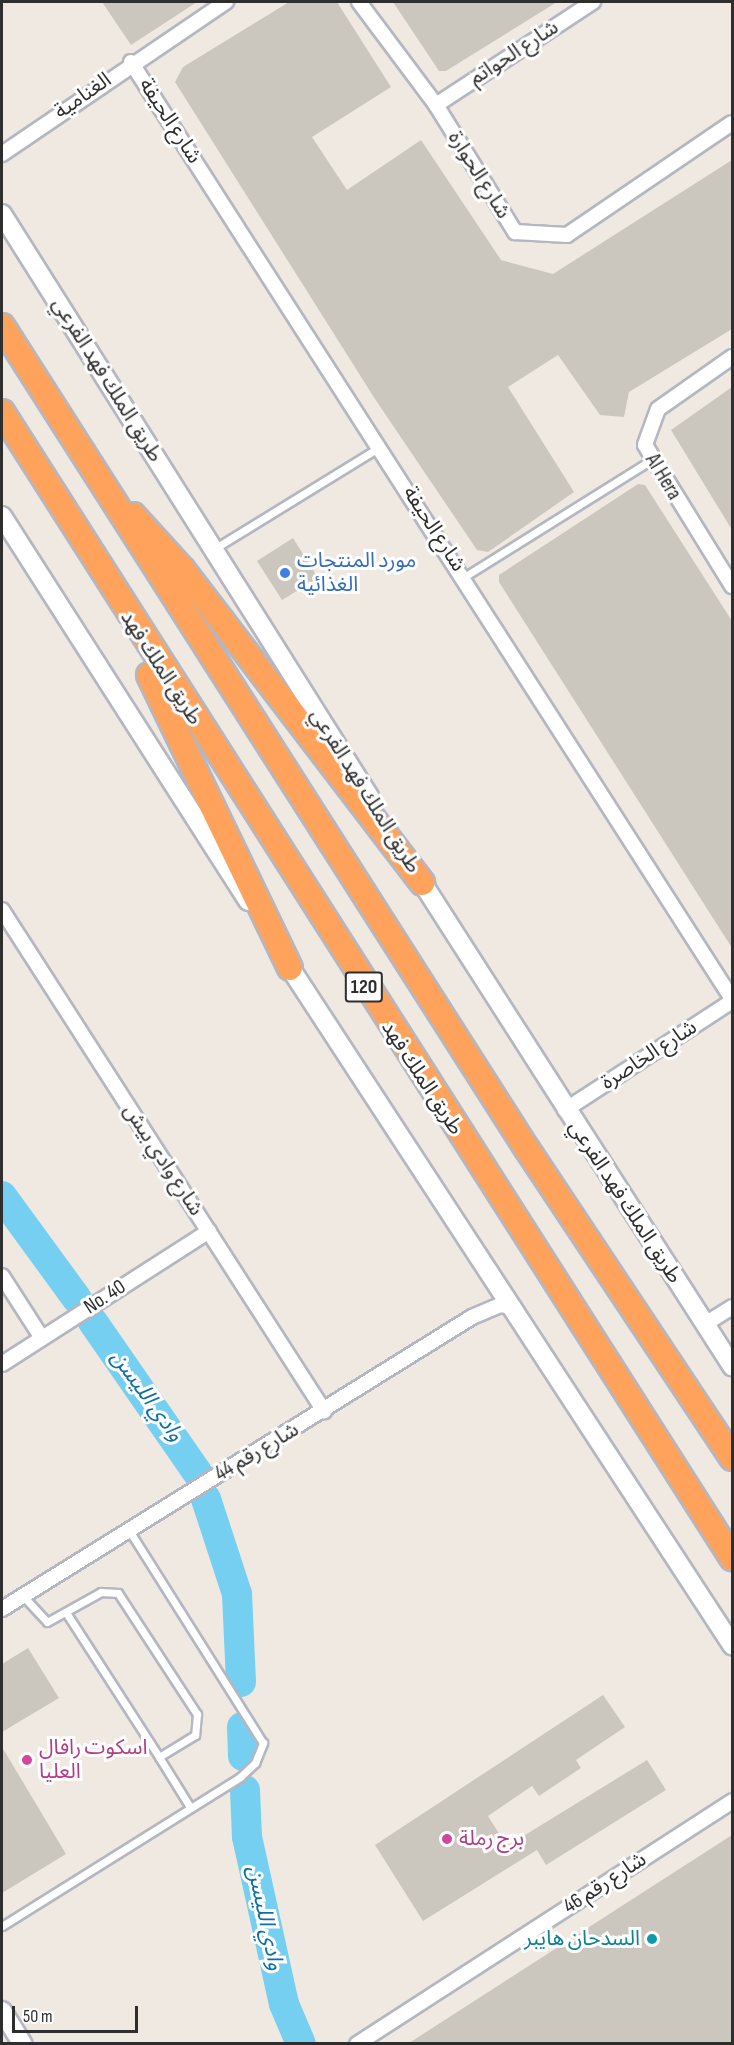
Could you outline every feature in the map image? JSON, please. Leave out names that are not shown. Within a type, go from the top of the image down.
[{"type":"highway","name":"120","points":[[2,326],[87,465],[526,1149],[732,1458]]},
{"type":"highway","name":"طريق الملك فهد","points":[[2,412],[101,575],[732,1558]]},
{"type":"highway","points":[[87,465],[183,570],[422,883]]},
{"type":"highway","points":[[101,575],[290,968]]},
{"type":"main road","name":"طريق الملك فهد الفرعي","points":[[2,214],[565,1110],[732,1366]]},
{"type":"main road","points":[[2,516],[290,968],[514,1307],[732,1645]]},
{"type":"main road","points":[[2,2011],[23,2043]]},
{"type":"street","name":"الغنامية","points":[[2,154],[132,62],[226,2]]},
{"type":"street","name":"شارع الحوارة","points":[[359,2],[436,105],[515,232],[567,235],[732,123]]},
{"type":"street","name":"شارع الحواتم","points":[[436,105],[593,2]]},
{"type":"street","name":"شارع الحيفة","points":[[132,62],[464,577],[732,1000]]},
{"type":"street","name":"Al Hera","points":[[731,582],[651,460],[645,445],[658,409],[732,357]]},
{"type":"street","name":"شارع وادي بيش","points":[[2,910],[324,1411]]},
{"type":"street","name":"شارع الخاصرة","points":[[565,1110],[732,1000]]},
{"type":"street","name":"No. 40","points":[[2,1364],[209,1231]]},
{"type":"street","points":[[2,1276],[42,1338]]},
{"type":"street","name":"شارع رقم 44","points":[[2,1609],[488,1308],[514,1307]]},
{"type":"street","points":[[705,1324],[732,1307]]},
{"type":"street","name":"شارع رقم 46","points":[[357,2043],[372,2039],[732,1800]]},
{"type":"lane","points":[[214,549],[380,447]]},
{"type":"lane","points":[[464,577],[651,460]]},
{"type":"lane","points":[[2,1926],[240,1777],[255,1763],[263,1743],[129,1530]]},
{"type":"lane","points":[[23,1596],[39,1620],[67,1614],[101,1592],[118,1593],[197,1714],[195,1735],[159,1757]]},
{"type":"lane","points":[[67,1614],[190,1807]]},
{"type":"building","points":[[102,2],[197,2],[131,45]]},
{"type":"building","points":[[289,2],[337,2],[391,87],[312,137],[347,190],[421,140],[501,260],[553,274],[732,160],[732,329],[629,392],[624,417],[600,415],[558,355],[508,387],[574,492],[488,552],[477,550],[375,399],[175,82],[183,67]]},
{"type":"building","points":[[393,2],[557,2],[446,71],[439,71]]},
{"type":"building","points":[[732,387],[732,530],[671,430]]},
{"type":"building","points":[[638,484],[645,485],[732,621],[732,948],[499,582],[499,575]]},
{"type":"building","points":[[293,538],[318,578],[282,600],[257,561]]},
{"type":"building","points":[[28,1648],[59,1698],[2,1732],[2,1664]]},
{"type":"building","points":[[603,1695],[625,1727],[576,1760],[581,1768],[539,1796],[532,1786],[488,1816],[507,1846],[647,1760],[666,1790],[546,1865],[537,1850],[423,1921],[375,1845]]},
{"type":"building","points":[[2,1747],[66,1854],[2,1893]]},
{"type":"building","name":"السدحان هايبر","points":[[732,1835],[732,2043],[409,2043]]},
{"type":"waterway","name":"وادي الليسن","points":[[2,1196],[77,1299]]},
{"type":"waterway","name":"وادي الليسن","points":[[93,1322],[197,1472]]},
{"type":"waterway","name":"وادي الليسن","points":[[206,1499],[237,1594],[241,1682]]},
{"type":"waterway","name":"وادي الليسن","points":[[242,1727],[243,1756]]},
{"type":"waterway","name":"وادي الليسن","points":[[245,1790],[247,1837],[284,2004],[301,2044]]},
{"type":"place","name":"مورد المنتجات الغذائية","points":[[285,573]]},
{"type":"place","name":"اسكوت رافال العليا","points":[[27,1760]]},
{"type":"place","name":"برج رملة","points":[[447,1839]]},
{"type":"place","name":"السدحان هايبر","points":[[652,1939]]}]
